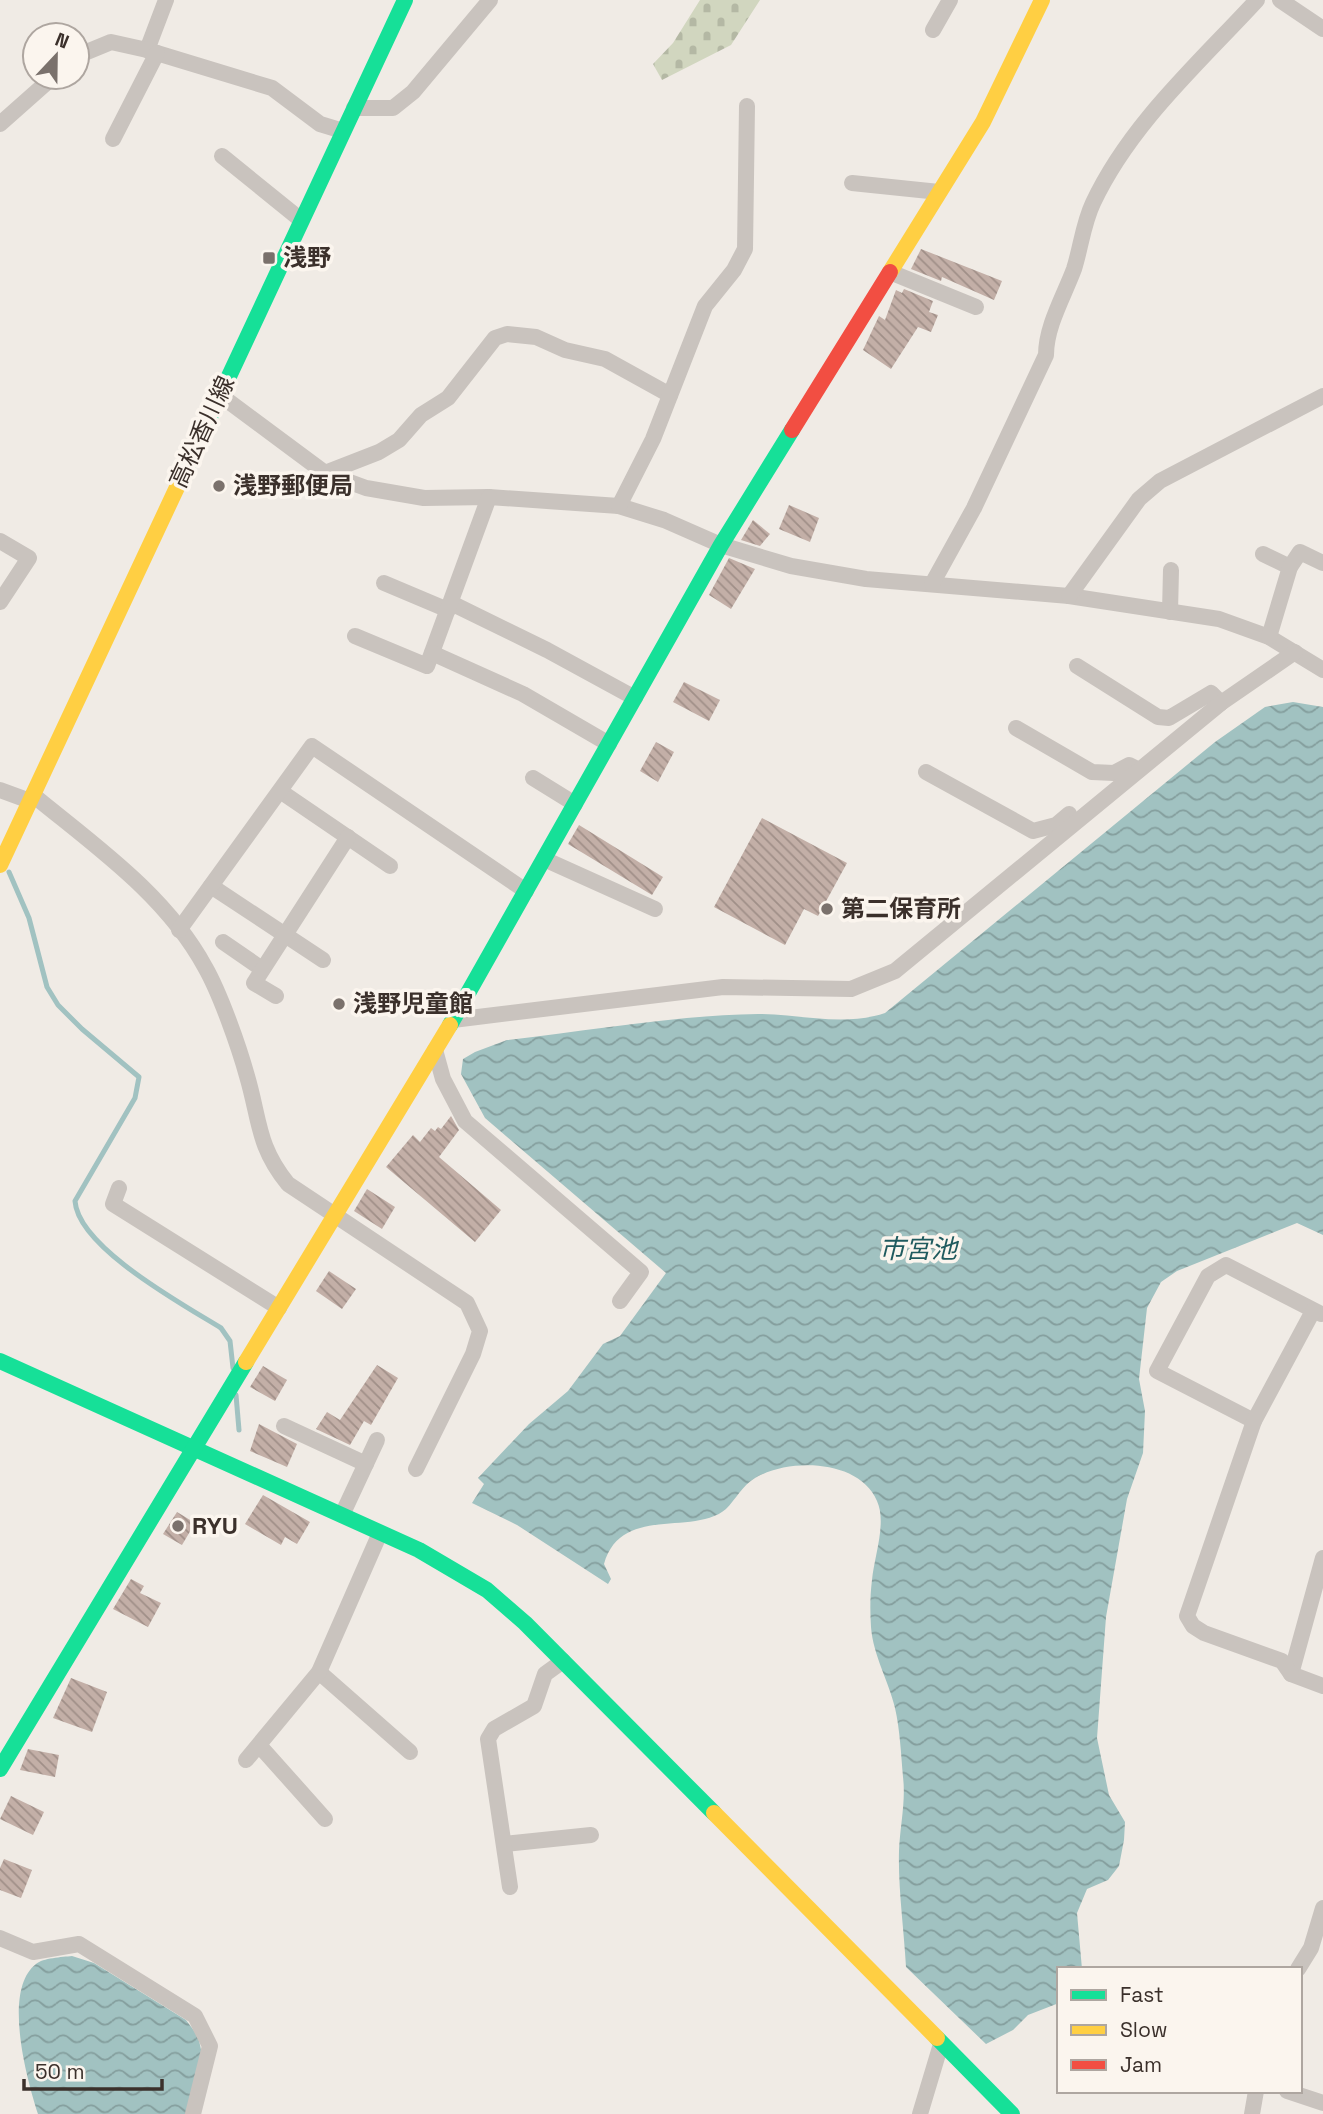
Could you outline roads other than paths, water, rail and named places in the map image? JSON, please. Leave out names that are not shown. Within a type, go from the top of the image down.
[{"type":"street","points":[[113,139],[152,52],[166,0]]},
{"type":"street","name":"高松香川線","points":[[0,865],[405,0]]},
{"type":"street","points":[[354,108],[393,108],[413,93],[490,0]]},
{"type":"street","points":[[933,30],[950,0]]},
{"type":"street","points":[[0,1769],[453,1020],[721,545],[940,192],[1011,69],[1042,0]]},
{"type":"street","points":[[932,584],[974,508],[1046,355],[1046,341],[1075,265],[1081,234],[1111,167],[1133,136],[1257,0]]},
{"type":"street","points":[[1280,0],[1323,29]]},
{"type":"street","points":[[91,50],[111,42],[272,88],[320,124],[343,131]]},
{"type":"street","points":[[0,124],[37,91]]},
{"type":"street","points":[[619,506],[653,439],[705,306],[734,270],[745,249],[747,106]]},
{"type":"street","points":[[222,156],[301,220]]},
{"type":"street","points":[[852,183],[940,192]]},
{"type":"street","points":[[890,272],[976,307]]},
{"type":"street","points":[[326,473],[379,452],[399,440],[421,415],[448,398],[495,338],[507,334],[536,337],[565,349],[605,359],[670,395]]},
{"type":"street","points":[[220,395],[326,473],[366,488],[424,498],[489,497],[619,506],[664,520],[721,545],[791,566],[866,579],[1069,596],[1219,619],[1269,637],[1323,670]]},
{"type":"street","points":[[1069,596],[1139,499],[1160,481],[1323,396]]},
{"type":"street","points":[[355,636],[428,666],[489,497]]},
{"type":"street","points":[[0,541],[29,558],[0,602]]},
{"type":"street","points":[[1269,637],[1290,568],[1300,552],[1323,563]]},
{"type":"street","points":[[1263,554],[1290,568]]},
{"type":"street","points":[[1170,612],[1171,570]]},
{"type":"street","points":[[384,583],[449,607],[547,650],[635,698]]},
{"type":"street","points":[[453,1020],[723,987],[851,989],[895,971],[1221,702],[1295,652]]},
{"type":"street","points":[[432,653],[523,694],[609,744]]},
{"type":"street","points":[[1077,666],[1158,717],[1169,718],[1211,693],[1221,702]]},
{"type":"street","points":[[1016,728],[1092,772],[1114,773],[1129,765],[1139,770]]},
{"type":"street","points":[[179,930],[313,746],[526,891]]},
{"type":"street","points":[[926,772],[1033,831],[1056,825],[1070,813],[1081,818]]},
{"type":"street","points":[[533,778],[575,804]]},
{"type":"street","points":[[0,790],[32,798],[134,878],[179,930],[206,968],[247,1076],[263,1146],[271,1164],[288,1184],[467,1303],[480,1331],[473,1354],[416,1469]]},
{"type":"street","points":[[280,791],[390,866]]},
{"type":"street","points":[[276,996],[254,983],[348,837]]},
{"type":"street","points":[[544,859],[655,909]]},
{"type":"street","points":[[211,886],[323,960]]},
{"type":"street","points":[[223,943],[262,969]]},
{"type":"street","points":[[435,1050],[443,1079],[465,1121],[641,1272],[620,1301]]},
{"type":"street","points":[[119,1188],[113,1204],[279,1308]]},
{"type":"street","points":[[1254,1421],[1157,1371],[1208,1276],[1226,1265],[1318,1313],[1254,1421],[1187,1616],[1193,1626],[1204,1633],[1282,1661],[1291,1674],[1323,1686]]},
{"type":"street","points":[[0,1361],[342,1515],[451,1568],[487,1590],[525,1623],[1012,2114]]},
{"type":"street","points":[[284,1426],[366,1464]]},
{"type":"street","points":[[342,1515],[377,1440]]},
{"type":"street","points":[[246,1760],[319,1672],[380,1533]]},
{"type":"street","points":[[1291,1674],[1323,1558]]},
{"type":"street","points":[[510,1887],[488,1740],[494,1728],[534,1706],[545,1674],[563,1661]]},
{"type":"street","points":[[319,1672],[410,1752]]},
{"type":"street","points":[[259,1745],[325,1819]]},
{"type":"street","points":[[504,1844],[591,1835]]},
{"type":"street","points":[[1300,1967],[1317,1950],[1323,1908]]},
{"type":"street","points":[[0,1938],[33,1952],[79,1944],[195,2016],[211,2046],[193,2114]]},
{"type":"street","points":[[920,2114],[941,2043]]},
{"type":"street","points":[[1252,2114],[1256,2093]]},
{"type":"street","points":[[1294,2093],[1323,2102]]},
{"type":"water","name":"市宮池","points":[[1293,702],[1323,707],[1323,1235],[1297,1223],[1177,1271],[1161,1282],[1147,1308],[1139,1379],[1145,1411],[1143,1453],[1127,1499],[1106,1617],[1097,1738],[1109,1795],[1125,1822],[1119,1866],[1108,1880],[1087,1889],[1077,1913],[1082,1967],[1057,1967],[1057,2004],[1028,2015],[1013,2030],[986,2044],[906,1967],[899,1865],[904,1786],[895,1708],[875,1648],[871,1627],[871,1586],[881,1519],[877,1501],[868,1487],[855,1477],[822,1466],[786,1467],[769,1472],[750,1481],[726,1509],[712,1517],[659,1524],[626,1534],[613,1546],[604,1564],[611,1579],[608,1584],[517,1525],[472,1503],[484,1484],[478,1478],[529,1424],[568,1391],[603,1344],[620,1336],[666,1273],[485,1118],[461,1074],[463,1059],[507,1040],[665,1020],[758,1014],[853,1019],[885,1013],[1215,742],[1265,707]]},
{"type":"water","points":[[72,1956],[94,1963],[186,2020],[198,2036],[202,2054],[186,2114],[38,2114],[20,2036],[20,1994],[26,1977],[36,1964],[48,1959]]},
{"type":"waterway","points":[[9,872],[29,918],[47,987],[58,1005],[139,1077],[135,1098],[75,1201],[81,1219],[94,1237],[134,1273],[221,1328],[230,1341],[233,1368]]},
{"type":"waterway","points":[[236,1395],[239,1430]]},
{"type":"place","name":"浅野","points":[[269,258]]},
{"type":"place","name":"浅野郵便局","points":[[219,486]]},
{"type":"place","name":"第二保育所","points":[[827,909]]},
{"type":"place","name":"浅野児童館","points":[[339,1004]]},
{"type":"place","name":"RYU","points":[[178,1526]]}]
